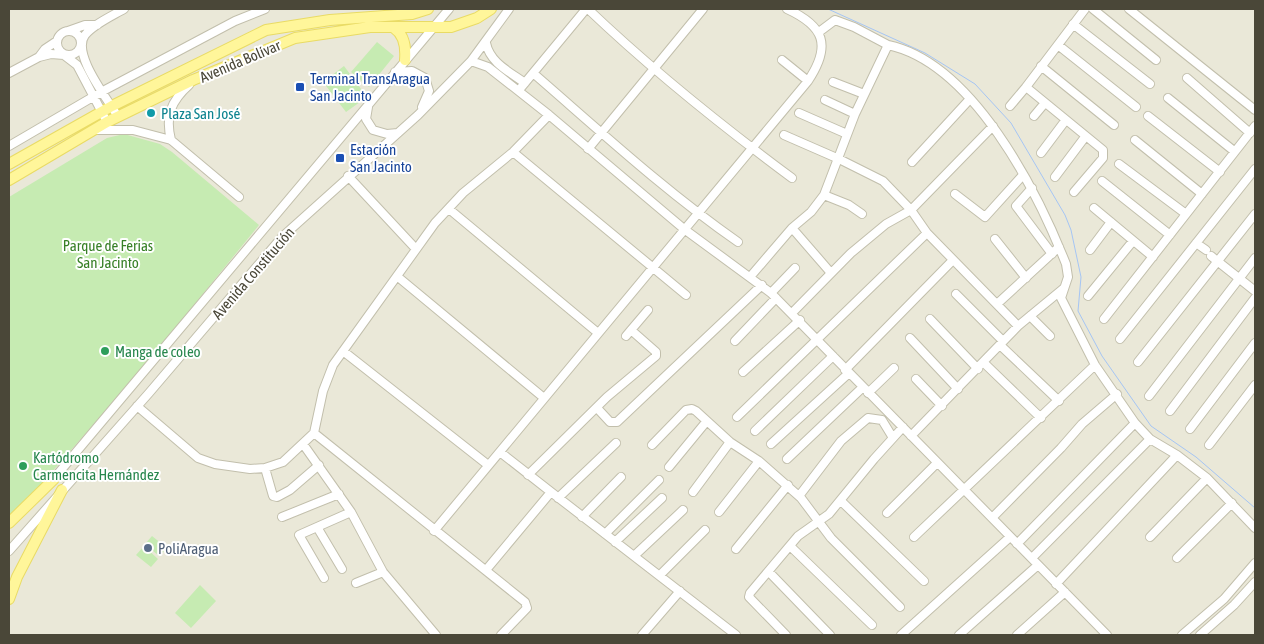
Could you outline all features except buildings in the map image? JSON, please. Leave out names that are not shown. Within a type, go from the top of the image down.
[{"type":"main road","name":"Avenida Bolívar","points":[[9,164],[112,106],[266,30],[330,20],[412,14],[428,9]]},
{"type":"main road","name":"Avenida Bolívar","points":[[9,180],[107,122],[193,80],[294,38],[370,27],[451,27],[478,18],[491,9]]},
{"type":"main road","points":[[394,28],[405,45],[405,60]]},
{"type":"main road","points":[[9,523],[54,479]]},
{"type":"main road","points":[[9,599],[17,577],[62,490]]},
{"type":"street","points":[[9,73],[39,57],[51,54],[76,54],[85,35],[124,9]]},
{"type":"street","points":[[9,146],[103,91],[235,21],[265,9]]},
{"type":"street","name":"Avenida Constitución","points":[[9,530],[449,9]]},
{"type":"street","name":"Avenida Constitución","points":[[9,551],[282,237],[418,115],[471,61],[509,9]]},
{"type":"street","points":[[516,88],[533,73],[587,9],[751,148],[792,178]]},
{"type":"street","points":[[588,149],[703,9]]},
{"type":"street","points":[[434,531],[808,81],[821,55],[822,39],[819,32],[807,19],[787,9]]},
{"type":"street","points":[[1010,106],[1085,9]]},
{"type":"street","points":[[1093,9],[1156,60]]},
{"type":"street","points":[[1129,9],[1255,110]]},
{"type":"street","points":[[819,32],[835,20],[912,55],[945,76],[993,126],[1010,150],[1032,188],[1059,247],[1068,277],[1061,298],[1095,365],[1136,423],[1150,439],[1178,456],[1207,478],[1255,528]]},
{"type":"street","points":[[1072,24],[1150,84]]},
{"type":"street","points":[[98,25],[85,25],[60,34],[57,41],[58,49],[76,65],[107,122]]},
{"type":"street","points":[[68,31],[78,36],[85,62],[118,117]]},
{"type":"street","points":[[39,57],[45,49],[57,41]]},
{"type":"street","points":[[486,43],[493,59],[522,81]]},
{"type":"street","points":[[750,277],[792,228],[811,212],[824,195],[855,114],[888,45]]},
{"type":"street","points":[[1058,45],[1136,107]]},
{"type":"street","points":[[782,60],[808,81]]},
{"type":"street","points":[[471,61],[488,67],[516,88],[684,229],[762,285],[800,320],[847,371],[1108,635]]},
{"type":"street","points":[[1041,66],[1114,125]]},
{"type":"street","points":[[395,72],[412,71],[428,83],[427,97],[418,115]]},
{"type":"street","points":[[533,73],[697,213],[738,242]]},
{"type":"street","points":[[1104,320],[1253,129],[1187,78]]},
{"type":"street","points":[[171,140],[168,125],[172,103],[193,80]]},
{"type":"street","points":[[833,82],[864,94]]},
{"type":"street","points":[[1026,87],[1044,104],[1103,150],[1104,154],[1074,192]]},
{"type":"street","points":[[1168,98],[1234,151]]},
{"type":"street","points":[[825,100],[855,114]]},
{"type":"street","points":[[912,162],[969,100]]},
{"type":"street","points":[[370,103],[366,119],[373,130],[387,134],[398,133]]},
{"type":"street","points":[[1034,116],[1044,104]]},
{"type":"street","points":[[799,113],[847,134]]},
{"type":"street","points":[[137,406],[198,458],[214,464],[250,469],[265,468],[283,462],[314,433],[327,379],[343,351],[398,277],[416,249],[463,193],[513,152],[549,114]]},
{"type":"street","points":[[1148,116],[1220,172]]},
{"type":"street","points":[[1041,152],[1065,121]]},
{"type":"street","points":[[792,313],[851,253],[886,224],[910,210],[993,126]]},
{"type":"street","points":[[94,130],[133,130],[171,140],[239,198]]},
{"type":"street","points":[[784,135],[883,181],[927,232],[1018,326]]},
{"type":"street","points":[[1055,177],[1086,136]]},
{"type":"street","points":[[1135,140],[1202,194]]},
{"type":"street","points":[[513,152],[686,295]]},
{"type":"street","points":[[1119,164],[1186,214]]},
{"type":"street","points":[[1120,339],[1255,168]]},
{"type":"street","points":[[955,194],[985,217],[1023,175]]},
{"type":"street","points":[[348,176],[416,249]]},
{"type":"street","points":[[1102,181],[1170,235]]},
{"type":"street","points":[[1032,188],[1016,206],[1052,254]]},
{"type":"street","points":[[824,195],[849,205],[862,214]]},
{"type":"street","points":[[1094,208],[1153,256]]},
{"type":"street","points":[[449,209],[598,333]]},
{"type":"street","points":[[1138,362],[1219,262],[1255,214]]},
{"type":"street","points":[[1090,250],[1111,222]]},
{"type":"street","points":[[792,228],[832,273]]},
{"type":"street","points":[[737,417],[927,232]]},
{"type":"street","points":[[995,239],[1026,278]]},
{"type":"street","points":[[1088,296],[1133,241]]},
{"type":"street","points":[[1196,243],[1255,291]]},
{"type":"street","points":[[997,304],[1059,247]]},
{"type":"street","points":[[1149,396],[1255,258]]},
{"type":"street","points":[[770,444],[847,371],[954,260]]},
{"type":"street","points":[[735,341],[795,268]]},
{"type":"street","points":[[398,277],[544,398]]},
{"type":"street","points":[[597,408],[610,422],[617,422],[762,285]]},
{"type":"street","points":[[911,436],[1018,326],[1065,287]]},
{"type":"street","points":[[956,294],[1059,401]]},
{"type":"street","points":[[1170,411],[1255,298]]},
{"type":"street","points":[[528,475],[597,408],[656,356],[656,352],[629,333],[648,310]]},
{"type":"street","points":[[1030,316],[1050,336]]},
{"type":"street","points":[[930,319],[978,369]]},
{"type":"street","points":[[743,372],[800,320]]},
{"type":"street","points":[[910,338],[958,389]]},
{"type":"street","points":[[1190,429],[1255,343]]},
{"type":"street","points":[[343,351],[488,466]]},
{"type":"street","points":[[755,431],[833,356]]},
{"type":"street","points":[[983,362],[1041,418]]},
{"type":"street","points":[[914,537],[1095,365]]},
{"type":"street","points":[[787,459],[894,368]]},
{"type":"street","points":[[916,379],[942,406]]},
{"type":"street","points":[[1209,445],[1255,385]]},
{"type":"street","points":[[992,518],[1066,443],[1082,424],[1117,394]]},
{"type":"street","points":[[652,445],[686,410],[692,409],[730,442],[760,461],[799,496],[831,538],[900,607]]},
{"type":"street","points":[[799,496],[841,442],[868,418],[882,420],[893,438]]},
{"type":"street","points":[[669,467],[706,422]]},
{"type":"street","points":[[1017,544],[1136,423]]},
{"type":"street","points":[[786,635],[749,597],[750,593],[805,529],[819,522],[841,501],[903,428]]},
{"type":"street","points":[[314,433],[527,605],[528,608],[501,635]]},
{"type":"street","points":[[1032,558],[1150,439]]},
{"type":"street","points":[[693,492],[730,442]]},
{"type":"street","points":[[558,498],[616,443]]},
{"type":"street","points":[[304,444],[352,512],[383,572],[436,635]]},
{"type":"street","points":[[500,452],[614,542],[660,574],[736,635]]},
{"type":"street","points":[[1056,584],[1178,456]]},
{"type":"street","points":[[719,512],[760,461]]},
{"type":"street","points":[[887,513],[937,463]]},
{"type":"street","points":[[265,468],[273,496],[277,497],[290,490],[319,465]]},
{"type":"street","points":[[582,517],[622,477]]},
{"type":"street","points":[[1150,537],[1207,478]]},
{"type":"street","points":[[604,534],[659,480]]},
{"type":"street","points":[[736,549],[788,486]]},
{"type":"street","points":[[486,570],[551,492]]},
{"type":"street","points":[[282,517],[339,494]]},
{"type":"street","points":[[614,542],[662,498]]},
{"type":"street","points":[[841,501],[924,581]]},
{"type":"street","points":[[1177,558],[1232,503]]},
{"type":"street","points":[[634,556],[683,510]]},
{"type":"street","points":[[324,578],[299,535],[352,512]]},
{"type":"street","points":[[317,527],[342,569]]},
{"type":"street","points":[[660,574],[705,530]]},
{"type":"street","points":[[901,635],[1010,537]]},
{"type":"street","points":[[790,546],[872,625]]},
{"type":"street","points":[[1182,635],[1224,599],[1255,563]]},
{"type":"street","points":[[959,635],[1038,565]]},
{"type":"street","points":[[356,583],[383,572]]},
{"type":"street","points":[[769,572],[830,635]]},
{"type":"street","points":[[1200,635],[1234,605],[1255,582]]},
{"type":"street","points":[[642,635],[680,591]]},
{"type":"street","points":[[1017,635],[1065,592]]},
{"type":"shaded area","points":[[9,9],[1255,9],[1255,635],[9,635]]},
{"type":"green space","points":[[377,42],[394,56],[369,87],[351,72]]},
{"type":"green space","points":[[344,66],[367,97],[346,112],[323,82]]},
{"type":"green space","name":"Parque de Ferias San Jacinto","points":[[124,134],[160,144],[172,152],[259,225],[141,370],[9,521],[9,197],[107,138]]},
{"type":"green space","points":[[152,536],[167,548],[159,556],[145,544]]},
{"type":"green space","points":[[144,546],[158,559],[151,567],[136,555]]},
{"type":"green space","points":[[200,585],[216,601],[191,628],[175,613]]},
{"type":"waterway","points":[[828,9],[925,53],[975,84],[1011,123],[1065,215],[1071,230],[1081,277],[1078,311],[1102,356],[1151,426],[1196,457],[1255,508]]},
{"type":"place","name":"Terminal TransAragua San Jacinto","points":[[300,87]]},
{"type":"place","name":"Plaza San José","points":[[151,113]]},
{"type":"place","name":"Estación San Jacinto","points":[[340,158]]},
{"type":"place","name":"Manga de coleo","points":[[105,351]]},
{"type":"place","name":"Kartódromo Carmencita Hernández","points":[[23,466]]},
{"type":"place","name":"PoliAragua","points":[[148,548]]}]
